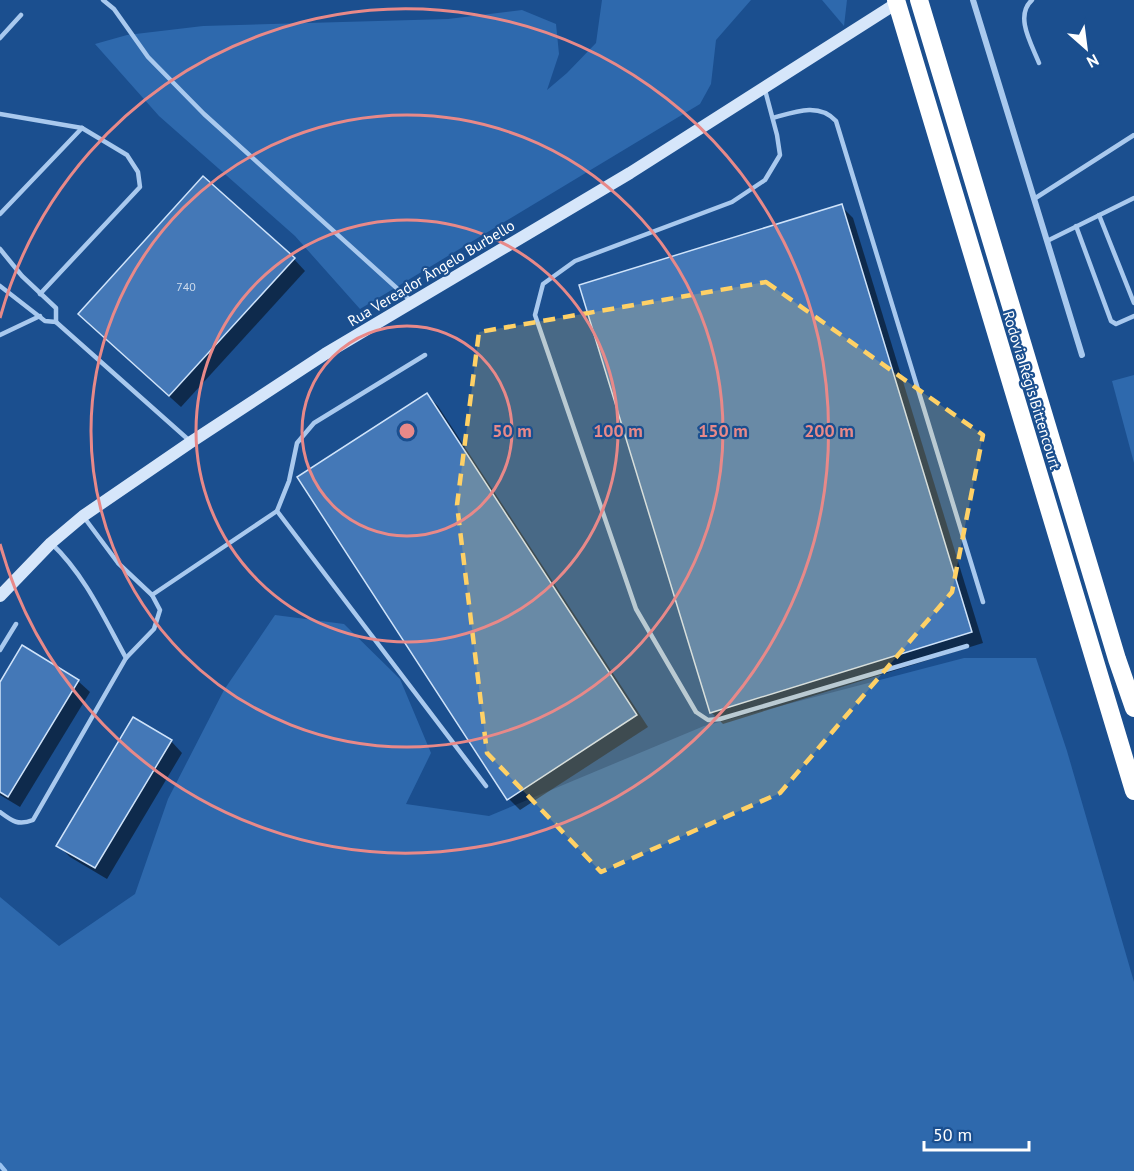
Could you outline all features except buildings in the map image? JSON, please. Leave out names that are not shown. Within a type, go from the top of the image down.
[{"type":"highway","name":"Rodovia Régis Bittencourt","points":[[919,0],[1117,659],[1134,708]]},
{"type":"highway","name":"Rodovia Régis Bittencourt","points":[[896,2],[1134,791]]},
{"type":"main road","name":"Rua Vereador Ângelo Burbello","points":[[0,596],[51,543],[83,516],[316,359],[630,173],[896,2]]},
{"type":"street","points":[[973,0],[1082,355]]},
{"type":"lane","points":[[103,0],[114,9],[148,57],[204,114],[412,302]]},
{"type":"lane","points":[[1032,0],[1023,14],[1024,23],[1039,63]]},
{"type":"lane","points":[[0,38],[21,15]]},
{"type":"lane","points":[[764,88],[780,155],[765,180],[732,202],[575,261],[543,284],[535,315],[636,609],[696,712],[708,720],[720,719],[967,646]]},
{"type":"lane","points":[[773,118],[806,109],[829,113],[836,121],[983,602]]},
{"type":"lane","points":[[0,114],[82,128],[127,155],[138,172],[140,187],[40,294]]},
{"type":"lane","points":[[0,214],[82,128]]},
{"type":"lane","points":[[1034,199],[1134,135]]},
{"type":"lane","points":[[1047,241],[1134,198]]},
{"type":"lane","points":[[1099,215],[1134,303]]},
{"type":"lane","points":[[1076,226],[1111,321],[1116,324],[1134,316]]},
{"type":"lane","points":[[0,249],[40,294],[57,308],[56,322]]},
{"type":"lane","points":[[0,285],[45,321],[56,322],[191,442]]},
{"type":"lane","points":[[0,335],[40,316]]},
{"type":"lane","points":[[153,595],[278,511],[289,481],[297,443],[314,423],[425,355]]},
{"type":"lane","points":[[278,511],[486,786]]},
{"type":"lane","points":[[0,812],[13,822],[24,823],[33,820],[126,658],[154,629],[160,610],[153,595],[118,564],[83,516]]},
{"type":"lane","points":[[51,543],[64,556],[91,594],[126,658]]},
{"type":"lane","points":[[0,650],[16,624]]},
{"type":"highlighted area","points":[[766,282],[983,435],[952,592],[780,793],[601,872],[487,753],[457,505],[479,332]]},
{"type":"shaded area","points":[[602,0],[751,0],[716,40],[711,84],[700,104],[360,309],[295,236],[159,116],[95,44],[127,35],[203,26],[448,19],[522,10],[556,24],[559,54],[547,90],[596,43]]},
{"type":"shaded area","points":[[822,0],[847,0],[844,26]]},
{"type":"shaded area","points":[[1134,375],[1134,463],[1112,381]]},
{"type":"shaded area","points":[[275,615],[344,624],[400,679],[431,753],[406,804],[489,816],[704,726],[964,658],[1036,658],[1067,751],[1134,982],[1134,1171],[0,1170],[0,897],[59,946],[135,894],[168,799],[224,690]]},
{"type":"waterway","points":[[0,1165],[5,1171]]}]
